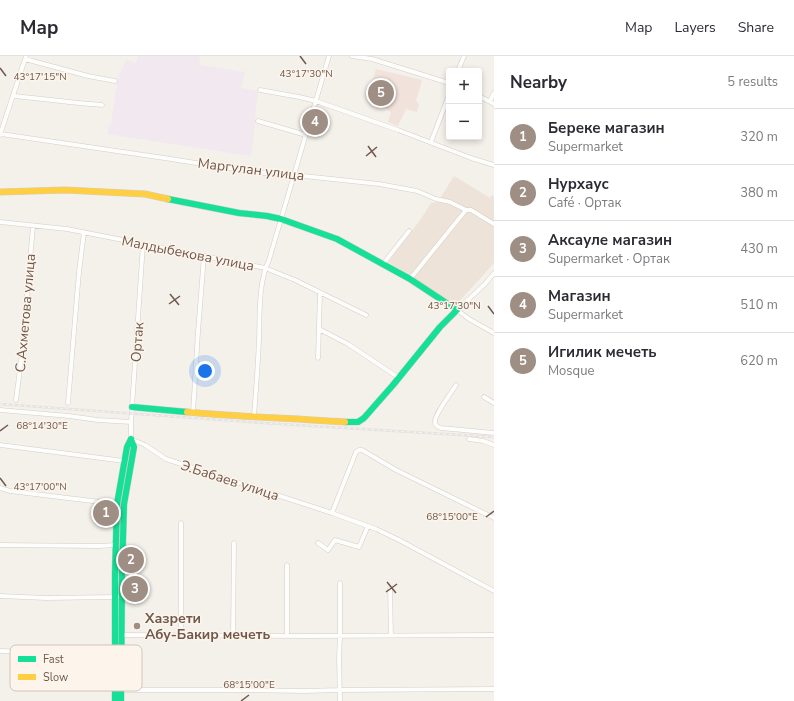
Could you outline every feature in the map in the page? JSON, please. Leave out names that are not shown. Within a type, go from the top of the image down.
[{"type":"street","points":[[254,416],[261,297],[264,275],[282,219],[329,56]]},
{"type":"street","points":[[352,56],[372,59],[446,82]]},
{"type":"street","points":[[459,68],[464,56]]},
{"type":"street","points":[[0,135],[26,58],[88,76],[115,81]]},
{"type":"street","points":[[260,90],[316,101],[494,165]]},
{"type":"street","points":[[482,97],[492,102],[494,93]]},
{"type":"street","points":[[14,96],[76,104],[102,105]]},
{"type":"street","points":[[431,142],[446,103]]},
{"type":"street","points":[[258,121],[306,135]]},
{"type":"street","name":"Маргулан улица","points":[[0,135],[240,170],[398,187],[450,202],[466,210],[471,210],[494,224]]},
{"type":"street","points":[[0,192],[65,190],[146,194],[239,213],[282,219],[337,239],[384,264],[410,279],[469,319],[494,333]]},
{"type":"street","points":[[410,279],[466,210]]},
{"type":"street","name":"Малдыбекова улица","points":[[0,222],[67,229],[266,268],[295,280],[366,315]]},
{"type":"street","name":"С.Ахметова улица","points":[[16,400],[22,353],[33,226]]},
{"type":"street","points":[[384,264],[409,231]]},
{"type":"street","points":[[68,403],[79,272],[84,232]]},
{"type":"street","name":"Ортак","points":[[116,645],[122,572],[124,504],[134,447],[131,439],[131,422],[143,244]]},
{"type":"street","points":[[193,412],[204,256]]},
{"type":"street","points":[[132,406],[157,410],[230,416],[358,422],[364,418],[399,378],[440,327],[494,273]]},
{"type":"street","points":[[318,358],[320,292]]},
{"type":"street","points":[[319,329],[348,344],[399,378]]},
{"type":"street","points":[[456,385],[434,420],[437,427],[494,433]]},
{"type":"street","points":[[484,397],[494,403]]},
{"type":"street","points":[[0,410],[131,422]]},
{"type":"street","name":"Ортак","points":[[122,645],[116,545],[117,504],[127,447],[131,439]]},
{"type":"street","name":"Э.Бабаев улица","points":[[131,439],[145,444],[166,459],[368,526],[399,540],[494,591]]},
{"type":"street","points":[[469,439],[494,446]]},
{"type":"street","points":[[0,445],[124,461]]},
{"type":"street","points":[[332,513],[356,452],[362,450],[396,470],[494,518]]},
{"type":"street","points":[[0,488],[10,491],[117,504]]},
{"type":"street","points":[[181,523],[181,635]]},
{"type":"street","points":[[318,544],[328,550],[335,540],[359,547],[368,526]]},
{"type":"street","points":[[233,636],[234,543]]},
{"type":"street","points":[[0,545],[116,545]]},
{"type":"street","points":[[287,636],[288,566]]},
{"type":"street","points":[[340,583],[340,701]]},
{"type":"street","points":[[390,589],[391,635]]},
{"type":"street","points":[[0,596],[46,598],[119,597]]},
{"type":"street","points":[[122,636],[494,635]]},
{"type":"street","points":[[0,651],[10,651]]},
{"type":"street","points":[[142,690],[305,691],[494,689]]},
{"type":"street","name":"Ортак","points":[[115,691],[115,701]]},
{"type":"shaded area","points":[[138,56],[200,56],[199,65],[245,72],[241,88],[258,91],[251,156],[107,134],[109,125],[111,125],[118,77],[126,60],[136,63]]},
{"type":"shaded area","points":[[376,69],[422,80],[416,101],[419,104],[417,112],[406,109],[398,126],[388,122],[391,112],[371,98],[372,93],[370,92]]},
{"type":"shaded area","points":[[454,176],[490,198],[492,195],[494,197],[494,263],[456,305],[388,262],[421,219],[431,203],[438,202]]},
{"type":"railway","points":[[0,404],[263,423],[494,437]]},
{"type":"traffic: fast","points":[[168,199],[239,213],[281,219],[337,239],[410,279],[457,310],[440,327],[364,418],[358,422],[345,422]]},
{"type":"traffic: fast","points":[[132,407],[187,412]]},
{"type":"traffic: fast","points":[[115,645],[117,504],[127,447],[131,439]]},
{"type":"traffic: fast","points":[[121,645],[124,504],[134,447],[131,439]]},
{"type":"traffic: fast","points":[[115,691],[115,701]]},
{"type":"traffic: fast","points":[[121,691],[121,701]]},
{"type":"traffic: slow","points":[[0,192],[65,190],[145,194],[168,199]]},
{"type":"traffic: slow","points":[[187,412],[345,422]]},
{"type":"place","name":"Игилик мечеть","points":[[381,93]]},
{"type":"place","name":"Магазин","points":[[315,122]]},
{"type":"place","name":"Береке магазин","points":[[106,513]]},
{"type":"place","name":"Нурхаус","points":[[131,560]]},
{"type":"place","name":"Аксауле магазин","points":[[135,589]]},
{"type":"place","name":"Хазрети Абу-Бакир мечеть","points":[[137,626]]}]
